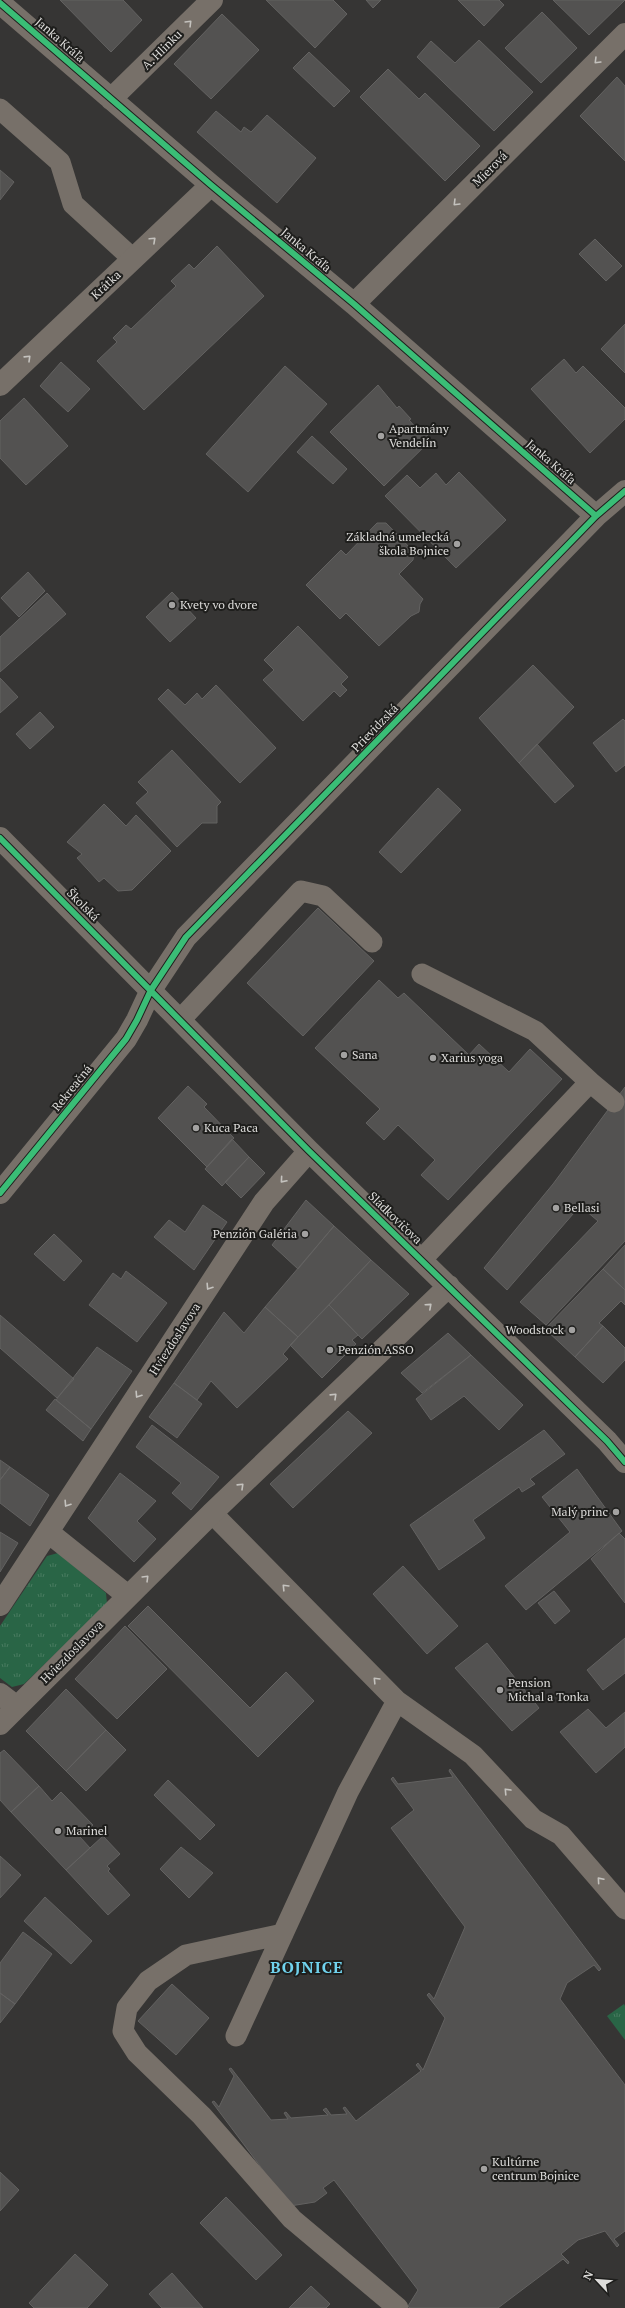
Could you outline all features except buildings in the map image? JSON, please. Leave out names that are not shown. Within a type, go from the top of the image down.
[{"type":"street","name":"A. Hlinku","points":[[111,99],[212,0]]},
{"type":"street","name":"Janka Kráľa","points":[[0,3],[211,185],[354,304],[596,516]]},
{"type":"street","name":"Mierová","points":[[354,304],[625,34]]},
{"type":"street","name":"Krátka","points":[[0,385],[211,185]]},
{"type":"street","name":"Prievidzská","points":[[151,990],[186,937],[596,516],[625,491]]},
{"type":"street","name":"Školská","points":[[0,838],[151,990]]},
{"type":"street","name":"Sládkovičova","points":[[151,990],[309,1151],[422,1259],[607,1441],[625,1462]]},
{"type":"street","name":"Rekreačná","points":[[0,1193],[126,1039],[151,990]]},
{"type":"street","name":"Hviezdoslavova","points":[[0,1605],[264,1202],[309,1151]]},
{"type":"street","name":"Hviezdoslavova","points":[[0,1724],[212,1513],[449,1286]]},
{"type":"street","points":[[48,1532],[128,1596]]},
{"type":"street","points":[[0,1694],[17,1707]]},
{"type":"lane","points":[[0,109],[60,162],[73,204],[133,259]]},
{"type":"lane","points":[[180,1020],[301,891],[323,896],[372,942]]},
{"type":"lane","points":[[422,974],[536,1031],[590,1082],[614,1102]]},
{"type":"lane","points":[[422,1259],[590,1082]]},
{"type":"lane","points":[[212,1513],[397,1701],[473,1754],[533,1819],[561,1835],[625,1909]]},
{"type":"lane","points":[[236,2036],[348,1792],[397,1701]]},
{"type":"lane","points":[[283,1934],[186,1955],[148,1981],[127,2008],[123,2031],[136,2053],[202,2116],[292,2219],[398,2308]]},
{"type":"green space","points":[[58,1553],[106,1593],[107,1604],[24,1684],[12,1687],[0,1678],[0,1626],[47,1556]]},
{"type":"green space","points":[[624,2004],[625,2006],[625,2040],[607,2016]]},
{"type":"cycle path","points":[[0,3],[211,185],[354,304],[596,516]]},
{"type":"cycle path","points":[[0,1193],[126,1039],[151,990],[186,937],[596,516],[625,491]]},
{"type":"cycle path","points":[[0,838],[309,1151],[607,1441],[625,1462]]},
{"type":"place","name":"Apartmány Vendelín","points":[[381,436]]},
{"type":"place","name":"Základná umelecká škola Bojnice","points":[[457,544]]},
{"type":"place","name":"Kvety vo dvore","points":[[172,605]]},
{"type":"place","name":"Sana","points":[[344,1055]]},
{"type":"place","name":"Xarius yoga","points":[[433,1058]]},
{"type":"place","name":"Kuca Paca","points":[[196,1128]]},
{"type":"place","name":"Bellasi","points":[[556,1208]]},
{"type":"place","name":"Penzión Galéria","points":[[305,1234]]},
{"type":"place","name":"Woodstock","points":[[572,1330]]},
{"type":"place","name":"Penzión ASSO","points":[[330,1350]]},
{"type":"place","name":"Malý princ","points":[[616,1512]]},
{"type":"place","name":"Pension Michal a Tonka","points":[[500,1690]]},
{"type":"place","name":"Marinel","points":[[58,1831]]},
{"type":"place","name":"Kultúrne centrum Bojnice","points":[[484,2169]]},
{"type":"district","name":"BOJNICE","points":[[307,1967]]}]
